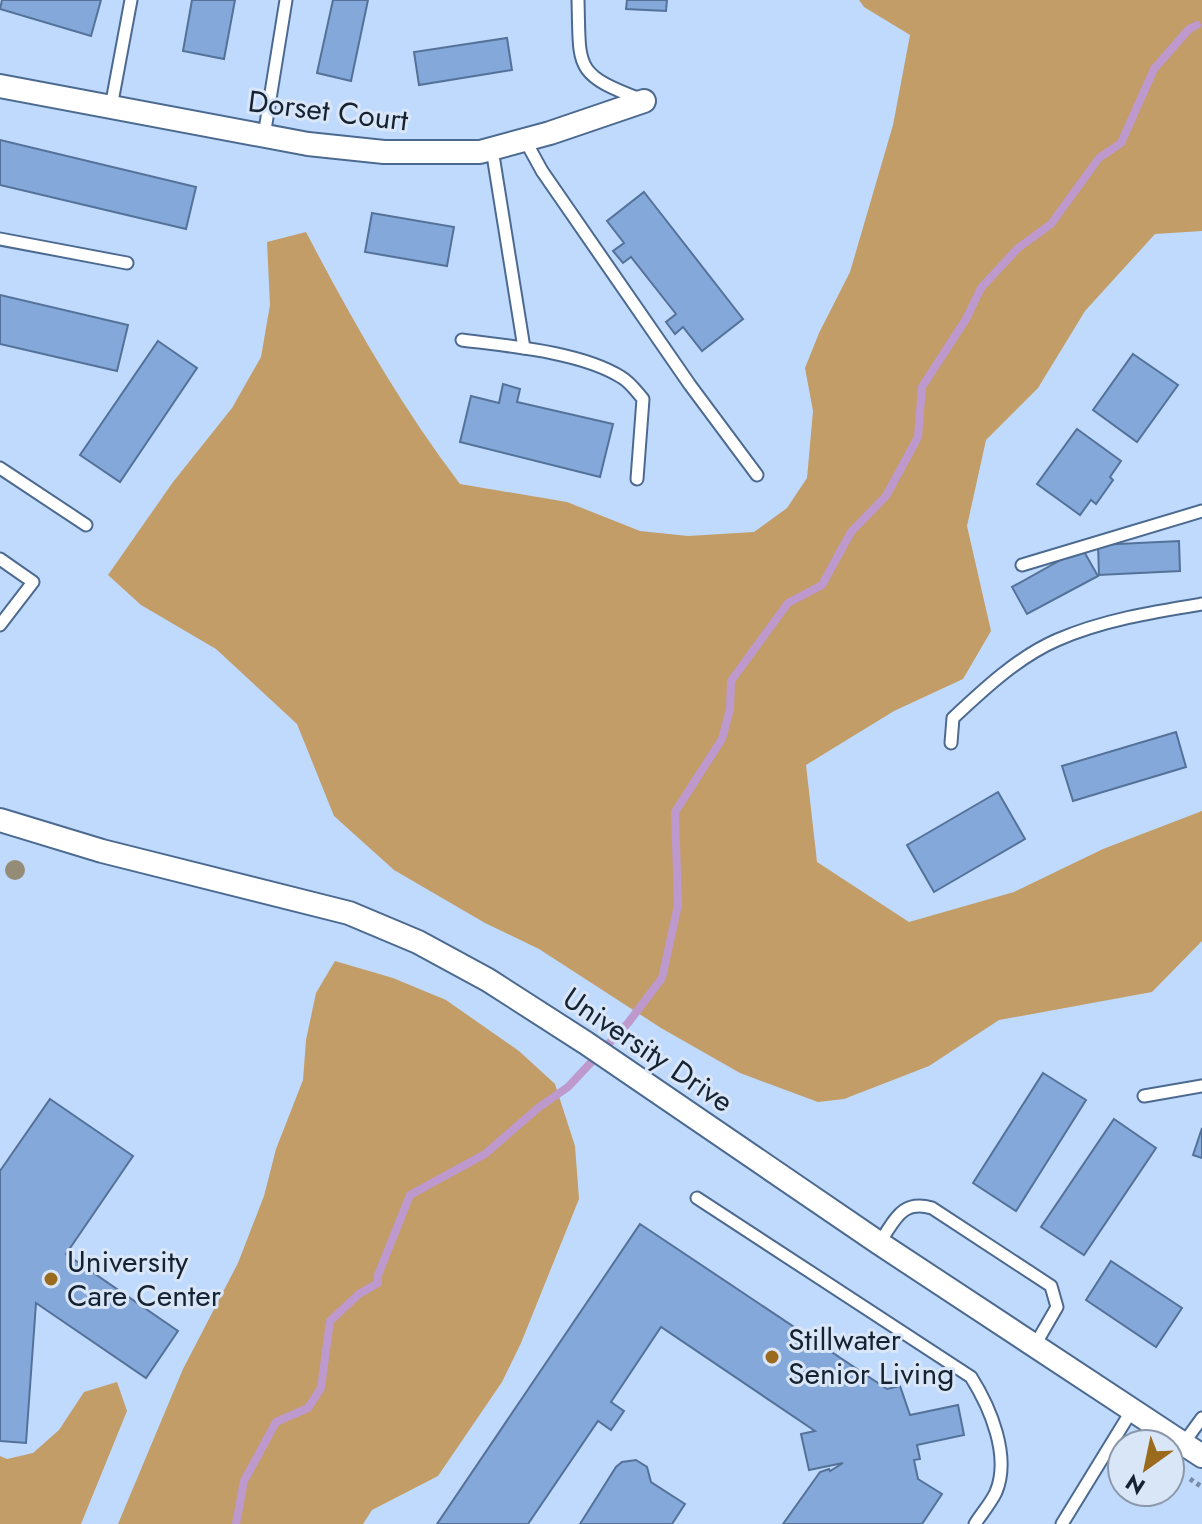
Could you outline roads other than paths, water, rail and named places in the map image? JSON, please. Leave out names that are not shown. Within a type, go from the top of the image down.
[{"type":"street","name":"Dorset Court","points":[[0,86],[308,144],[384,152],[452,153],[492,149],[644,101]]},
{"type":"street","name":"University Drive","points":[[0,820],[102,851],[349,913],[418,942],[488,980],[586,1043],[879,1243],[1192,1450]]},
{"type":"lane","points":[[111,107],[131,0]]},
{"type":"lane","points":[[264,136],[286,0]]},
{"type":"lane","points":[[578,0],[579,52],[587,71],[602,85],[644,101]]},
{"type":"lane","points":[[525,140],[542,171],[690,385],[757,475]]},
{"type":"lane","points":[[492,149],[524,348]]},
{"type":"lane","points":[[0,239],[127,263]]},
{"type":"lane","points":[[462,340],[524,348],[603,367],[625,379],[643,399],[637,479]]},
{"type":"lane","points":[[0,468],[86,525]]},
{"type":"lane","points":[[1022,565],[1202,511]]},
{"type":"lane","points":[[0,559],[33,582],[0,625]]},
{"type":"lane","points":[[951,743],[953,718],[988,685],[1056,640],[1103,623],[1202,604]]},
{"type":"lane","points":[[1144,1096],[1202,1086]]},
{"type":"lane","points":[[697,1198],[971,1377],[984,1398],[1001,1461],[996,1491],[975,1524]]},
{"type":"lane","points":[[879,1243],[901,1211],[911,1205],[932,1208],[1051,1286],[1057,1307],[1035,1345]]},
{"type":"lane","points":[[1062,1524],[1132,1410]]},
{"type":"lane","points":[[1192,1450],[1202,1418]]},
{"type":"waterway","points":[[236,1524],[244,1481],[276,1422],[308,1408],[321,1388],[330,1321],[359,1294],[378,1283],[378,1275],[410,1195],[485,1154],[538,1108],[568,1087],[628,1023],[662,978],[678,905],[675,812],[722,739],[730,709],[731,681],[788,603],[822,585],[851,532],[886,496],[918,437],[922,387],[966,319],[981,288],[1018,248],[1051,224],[1099,158],[1121,143],[1154,69],[1189,29],[1197,25]]},
{"type":"place","name":"University Care Center","points":[[51,1279]]},
{"type":"place","name":"Stillwater Senior Living","points":[[772,1357]]}]
